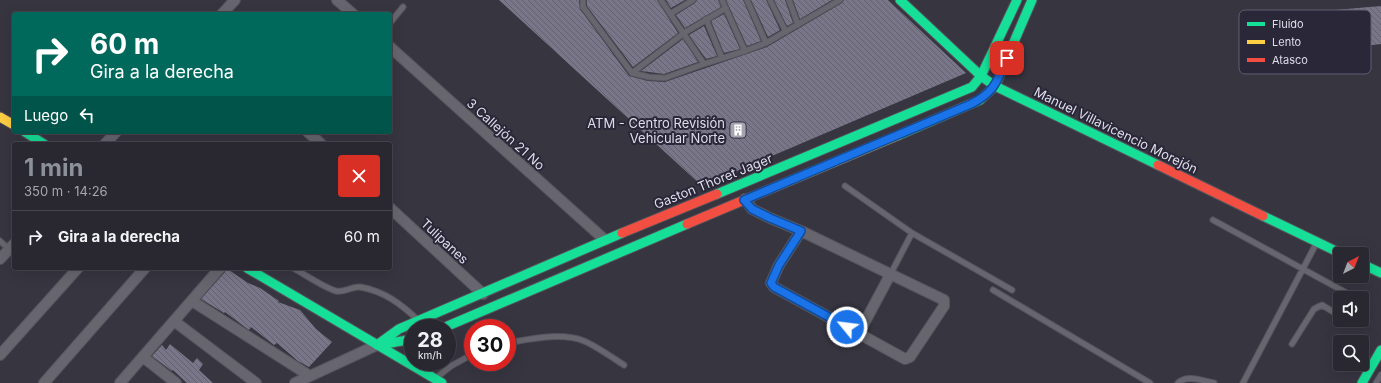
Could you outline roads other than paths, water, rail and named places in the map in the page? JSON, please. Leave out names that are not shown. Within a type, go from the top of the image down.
[{"type":"street","points":[[224,12],[235,0]]},
{"type":"street","points":[[337,0],[351,12]]},
{"type":"street","name":"Manuel Villavicencio Morejón","points":[[900,0],[981,76],[995,86],[1333,250]]},
{"type":"street","name":"Gaston Thoret Jager","points":[[424,319],[606,240],[965,91],[972,87],[981,76],[1017,0]]},
{"type":"street","points":[[456,322],[980,100],[995,86],[1032,0]]},
{"type":"street","name":"3 Callejón 21 No","points":[[392,49],[606,240]]},
{"type":"street","points":[[1,120],[12,124]]},
{"type":"street","points":[[28,134],[41,142]]},
{"type":"street","points":[[107,142],[114,134]]},
{"type":"street","points":[[310,134],[319,142]]},
{"type":"street","points":[[744,200],[752,209],[801,231],[944,300],[944,306],[910,357],[905,358],[774,287],[771,283],[779,265],[801,231]]},
{"type":"street","name":"Tulipanes","points":[[392,210],[483,294]]},
{"type":"street","points":[[0,259],[12,247]]},
{"type":"street","points":[[1369,268],[1381,274]]},
{"type":"street","points":[[0,355],[76,270]]},
{"type":"street","points":[[44,383],[143,270]]},
{"type":"street","points":[[120,383],[218,270]]},
{"type":"street","points":[[250,270],[439,381]]},
{"type":"street","points":[[859,334],[890,275]]},
{"type":"street","points":[[192,301],[310,376]]},
{"type":"street","points":[[174,321],[256,383]]},
{"type":"street","name":"Gaston Thoret Jager","points":[[295,383],[377,345],[404,327]]},
{"type":"street","name":"Gaston Thoret Jager","points":[[377,345],[404,340]]},
{"type":"street","points":[[1362,383],[1381,350]]},
{"type":"street","points":[[143,357],[176,383]]},
{"type":"lane","points":[[582,0],[584,7],[632,72],[649,77],[665,78],[766,43],[840,0]]},
{"type":"lane","points":[[661,0],[704,64]]},
{"type":"lane","points":[[670,14],[693,0]]},
{"type":"lane","points":[[722,0],[745,51]]},
{"type":"lane","points":[[747,0],[766,43]]},
{"type":"lane","points":[[770,0],[786,32]]},
{"type":"lane","points":[[789,0],[798,25]]},
{"type":"lane","points":[[392,21],[403,7]]},
{"type":"lane","points":[[632,72],[684,33],[726,8]]},
{"type":"lane","points":[[706,19],[722,58]]},
{"type":"lane","points":[[845,186],[912,233],[1012,290]]},
{"type":"lane","points":[[1213,220],[1344,291]]},
{"type":"lane","points":[[890,275],[912,233]]},
{"type":"lane","points":[[0,241],[12,247]]},
{"type":"lane","points":[[1243,383],[1317,242]]},
{"type":"lane","points":[[296,270],[334,290],[343,292],[358,287],[384,295],[401,304],[417,319]]},
{"type":"lane","points":[[993,290],[1150,383]]},
{"type":"lane","points":[[1292,344],[1314,309],[1322,305],[1333,312]]},
{"type":"lane","points":[[516,341],[541,337],[563,337],[584,341],[624,365]]},
{"type":"lane","points":[[439,381],[451,366],[464,359]]},
{"type":"lane","points":[[1376,383],[1381,375]]},
{"type":"lane","points":[[1178,383],[1181,380],[1193,378],[1214,383]]},
{"type":"place","name":"ATM - Centro Revisión Vehicular Norte","points":[[738,130]]}]
